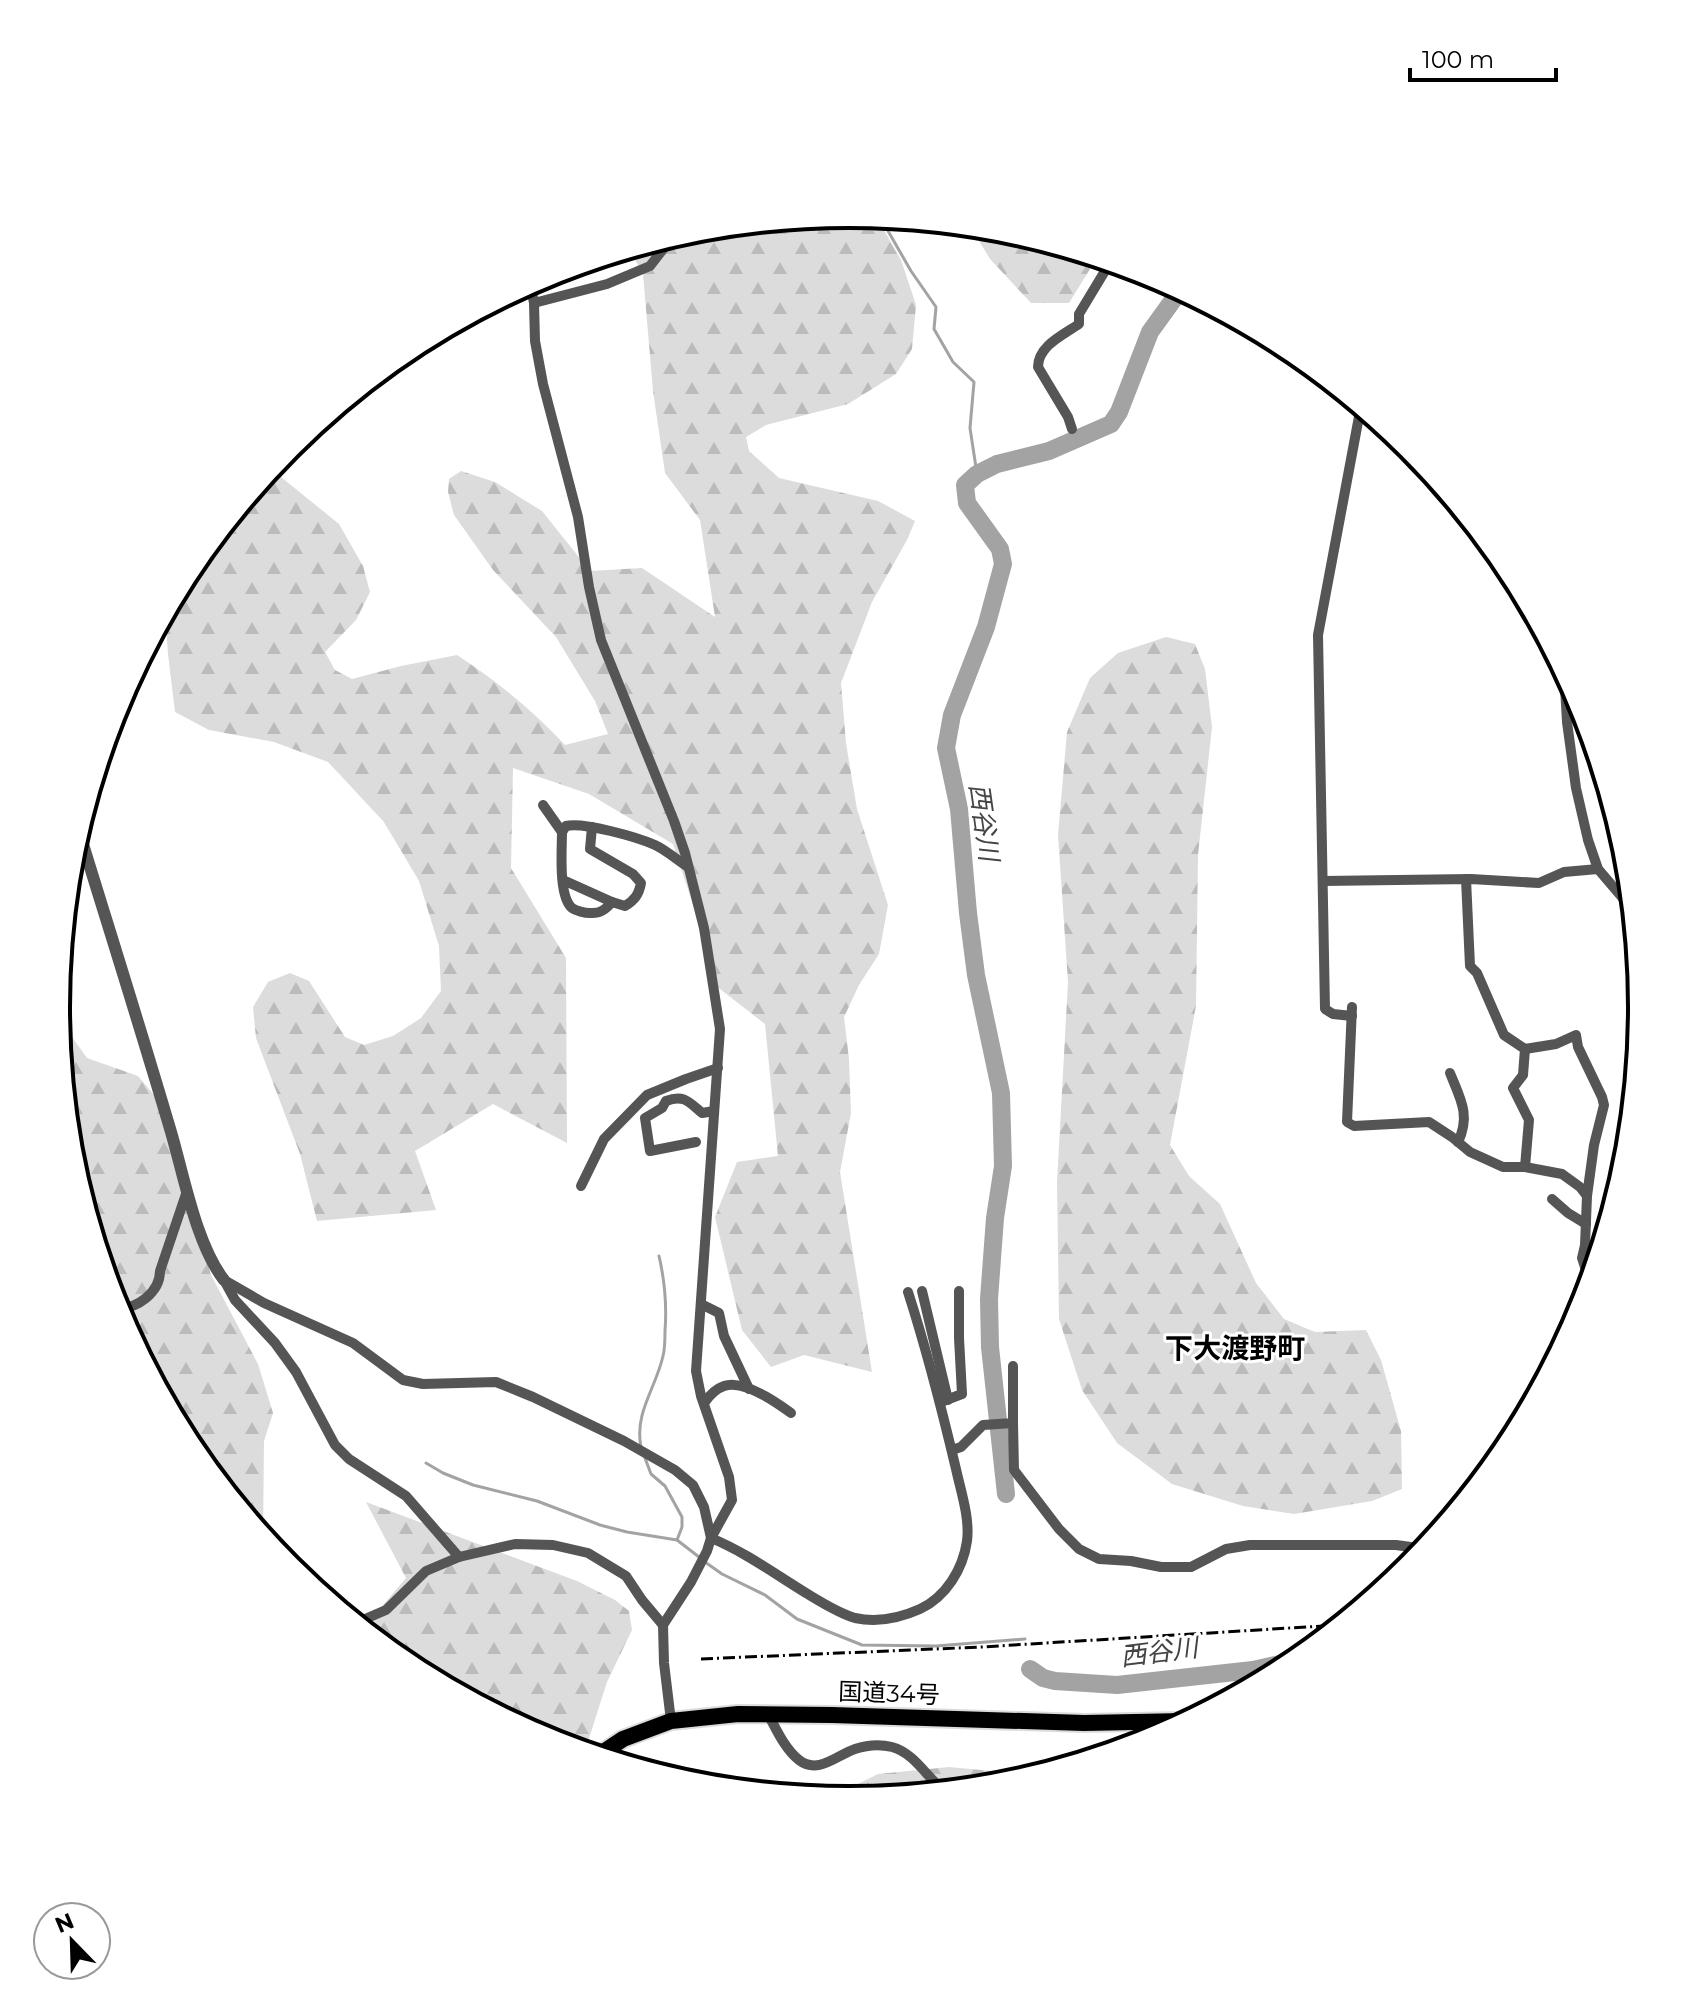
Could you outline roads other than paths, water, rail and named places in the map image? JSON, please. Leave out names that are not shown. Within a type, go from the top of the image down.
[{"type":"highway","name":"国道34号","points":[[610,1748],[623,1739],[671,1721],[738,1714],[1084,1723],[1157,1722]]},
{"type":"street","points":[[534,303],[607,284],[650,266],[662,250]]},
{"type":"street","points":[[1072,429],[1038,367],[1038,359],[1041,351],[1079,324],[1079,314],[1105,271]]},
{"type":"street","points":[[533,295],[535,341],[543,384],[578,517],[601,640],[685,853],[704,928],[720,1029],[696,1371],[729,1477],[732,1500],[691,1582],[663,1625],[671,1721]]},
{"type":"street","points":[[1359,418],[1318,635],[1325,1009],[1333,1014],[1352,1012],[1347,1122],[1354,1126],[1429,1122],[1470,1152],[1503,1167],[1525,1167],[1562,1174],[1587,1196]]},
{"type":"street","points":[[1566,701],[1576,788],[1588,840],[1598,869],[1619,894]]},
{"type":"street","points":[[543,805],[562,832]]},
{"type":"street","points":[[612,902],[596,913],[586,913],[573,909],[567,902],[562,887],[562,832],[566,826],[592,827],[656,845],[688,867]]},
{"type":"street","points":[[562,887],[625,906],[640,892],[641,883],[633,874],[590,849],[592,827]]},
{"type":"street","points":[[86,853],[187,1191],[217,1271],[235,1300],[275,1343],[296,1372],[335,1445],[349,1459],[406,1496],[459,1557]]},
{"type":"street","points":[[1323,881],[1466,879],[1539,883],[1564,872],[1598,869]]},
{"type":"street","points":[[1466,879],[1470,966],[1477,973],[1504,1035],[1525,1049],[1556,1044],[1576,1035],[1578,1047],[1602,1097],[1604,1105],[1594,1145],[1587,1196],[1582,1258],[1584,1265]]},
{"type":"street","points":[[1525,1049],[1523,1075],[1513,1088],[1529,1120],[1525,1167]]},
{"type":"street","points":[[581,1186],[604,1139],[647,1095],[718,1068]]},
{"type":"street","points":[[1450,1073],[1465,1114],[1464,1129],[1458,1142]]},
{"type":"street","points":[[696,1142],[650,1151],[645,1118],[676,1097],[687,1100],[702,1113],[714,1111]]},
{"type":"street","points":[[130,1307],[150,1294],[160,1277],[187,1191]]},
{"type":"street","points":[[1552,1199],[1586,1224]]},
{"type":"street","points":[[1585,1245],[1590,1246]]},
{"type":"street","points":[[224,1280],[264,1303],[353,1343],[403,1380],[423,1384],[496,1382],[624,1441],[675,1470],[693,1485],[704,1507],[711,1538]]},
{"type":"street","points":[[711,1538],[729,1545],[825,1604],[854,1618],[879,1621],[905,1616],[929,1605],[947,1588],[960,1567],[967,1539],[965,1507],[922,1291]]},
{"type":"street","points":[[944,1401],[962,1394],[959,1291]]},
{"type":"street","points":[[908,1292],[944,1401]]},
{"type":"street","points":[[701,1304],[719,1313],[724,1336],[749,1389]]},
{"type":"street","points":[[1013,1366],[1011,1424],[1014,1470],[1059,1529],[1079,1549],[1099,1559],[1161,1567],[1191,1567],[1226,1549],[1250,1545],[1410,1547]]},
{"type":"street","points":[[704,1403],[721,1386],[731,1385],[773,1400],[791,1413]]},
{"type":"street","points":[[952,1450],[961,1447],[983,1425],[1011,1424]]},
{"type":"street","points":[[367,1618],[386,1610],[426,1571],[459,1557],[515,1544],[553,1545],[588,1553],[626,1576],[663,1625]]},
{"type":"street","points":[[768,1714],[791,1753],[801,1762],[811,1766],[826,1763],[853,1749],[871,1745],[892,1747],[907,1754],[934,1781]]},
{"type":"waterway","points":[[887,229],[936,307],[934,329],[953,362],[974,382],[970,428],[977,474]]},
{"type":"waterway","name":"西谷川","points":[[1006,1494],[990,1347],[989,1299],[995,1218],[1003,1166],[1001,1093],[976,975],[959,809],[946,748],[952,715],[986,627],[1003,564],[1000,549],[967,503],[965,485],[977,474],[997,464],[1049,451],[1111,424],[1119,412],[1150,332],[1174,299]]},
{"type":"waterway","points":[[641,1447],[640,1423],[665,1347],[666,1303],[659,1256]]},
{"type":"waterway","points":[[645,1458],[651,1474],[665,1486],[682,1517],[677,1540]]},
{"type":"waterway","points":[[426,1463],[473,1485],[537,1501],[600,1525],[677,1540],[699,1557]]},
{"type":"waterway","points":[[705,1562],[765,1595],[797,1619],[862,1645],[936,1646],[1025,1639]]},
{"type":"waterway","name":"西谷川","points":[[1030,1669],[1043,1678],[1055,1681],[1117,1685],[1258,1669]]},
{"type":"railway","points":[[701,1659],[981,1647],[1321,1626]]},
{"type":"district","name":"下大渡野町","points":[[1235,1348]]}]
